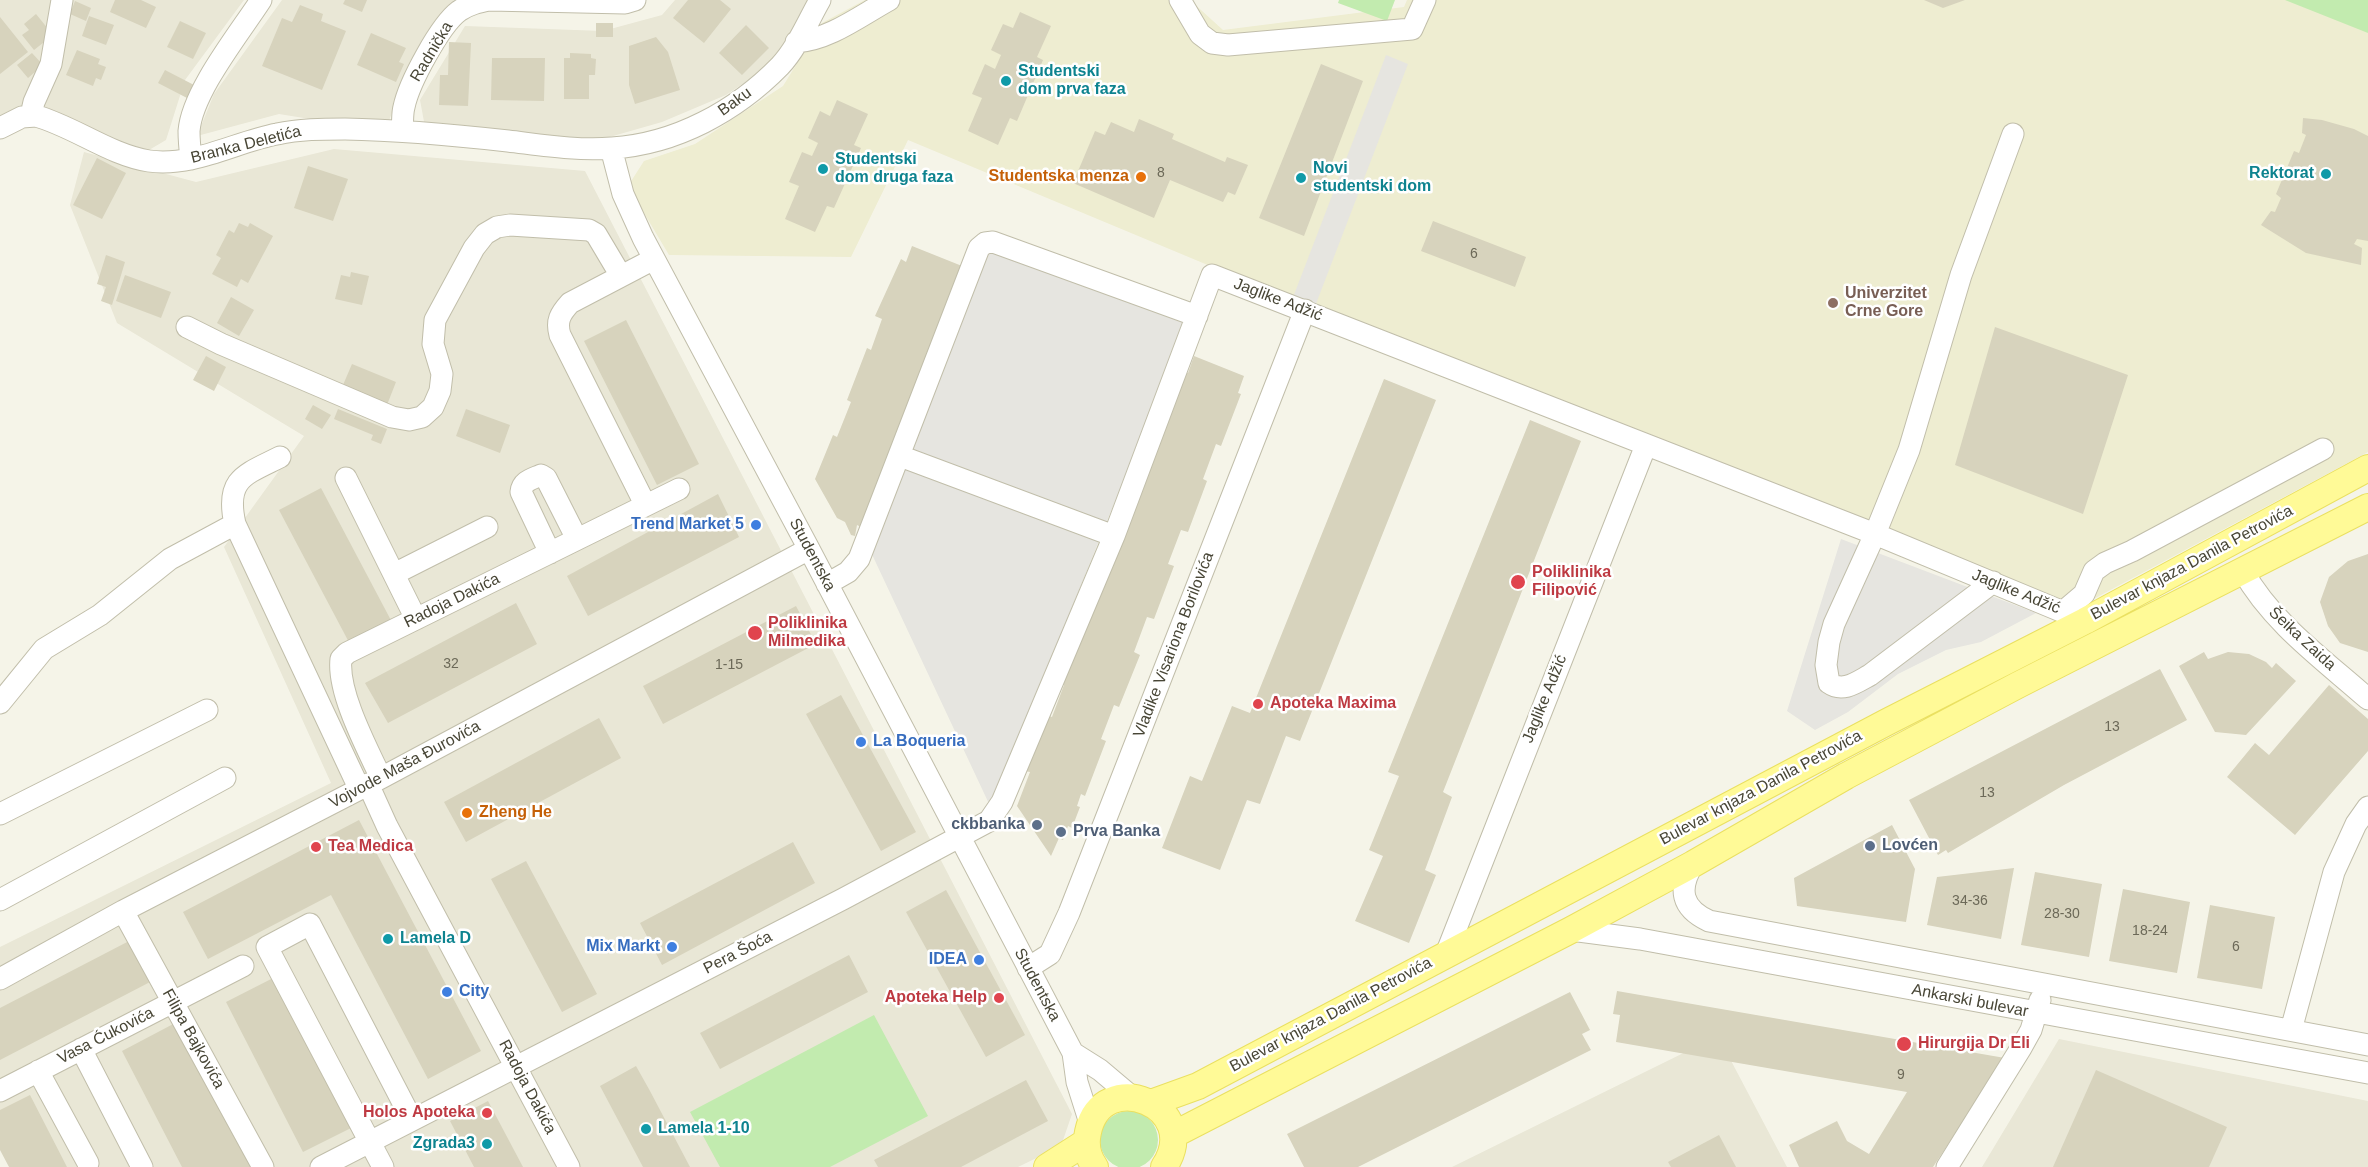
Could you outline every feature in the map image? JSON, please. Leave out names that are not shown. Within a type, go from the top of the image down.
[{"type":"main road","name":"Bulevar knjaza Danila Petrovića","points":[[1047,1167],[1088,1132],[1097,1112],[1107,1103],[1119,1098],[1142,1100],[1198,1086],[1887,722],[2074,616],[2368,468]]},
{"type":"main road","name":"Bulevar knjaza Danila Petrovića","points":[[1173,1136],[1571,930],[1693,864],[1846,776],[2087,649],[2368,507]]},
{"type":"main road","points":[[1142,1100],[1162,1111],[1170,1123],[1173,1148],[1164,1167]]},
{"type":"main road","points":[[1088,1132],[1088,1154],[1095,1167]]},
{"type":"street","points":[[0,128],[31,115],[34,102],[51,64],[62,0]]},
{"type":"street","points":[[190,159],[189,130],[194,111],[207,82],[261,0]]},
{"type":"street","name":"Radnička","points":[[402,130],[404,108],[409,90],[442,30],[458,11],[473,3],[490,0],[625,3],[636,0]]},
{"type":"street","name":"Baku","points":[[611,148],[664,139],[718,114],[753,90],[781,64],[820,0]]},
{"type":"street","points":[[796,42],[810,41],[827,35],[889,0]]},
{"type":"street","points":[[1180,0],[1200,34],[1212,43],[1227,45],[1412,30],[1425,0]]},
{"type":"street","name":"Branka Deletića","points":[[31,115],[148,161],[190,159],[277,134],[311,129],[402,130],[548,145],[611,148]]},
{"type":"street","points":[[1993,582],[1870,675],[1841,688],[1834,686],[1827,677],[1829,642],[1834,624],[1875,534],[1909,450],[1961,275],[2013,135]]},
{"type":"street","name":"Studentska","points":[[611,148],[623,194],[654,259],[828,584],[1073,1053],[1088,1132]]},
{"type":"street","points":[[187,327],[221,344],[392,417],[409,420],[422,417],[433,407],[441,391],[442,374],[433,344],[435,320],[474,248],[485,234],[497,227],[510,225],[589,230],[596,234],[621,276]]},
{"type":"street","points":[[828,584],[848,572],[859,559],[979,248],[985,243],[993,242],[1011,248],[1197,316]]},
{"type":"street","points":[[645,504],[557,326],[562,312],[570,303],[654,259]]},
{"type":"street","name":"Jaglike Adžić","points":[[1212,275],[1875,534],[2074,616]]},
{"type":"street","name":"Pera Šoća","points":[[321,1167],[989,821],[999,809],[1114,536],[1212,275]]},
{"type":"street","name":"Vladike Visariona Borilovića","points":[[1028,968],[1050,954],[1069,913],[1305,310]]},
{"type":"street","name":"Jaglike Adžić","points":[[1446,954],[1646,445]]},
{"type":"street","points":[[2074,616],[2094,571],[2105,563],[2323,448]]},
{"type":"street","points":[[900,456],[1114,536]]},
{"type":"street","points":[[280,457],[247,473],[234,488],[231,505],[235,524],[369,784]]},
{"type":"street","points":[[550,553],[521,492],[524,484],[530,480],[541,475],[546,478],[577,539]]},
{"type":"street","points":[[346,478],[416,619]]},
{"type":"street","name":"Radoja Dakića","points":[[569,1167],[387,826],[369,784],[340,668],[341,659],[347,653],[679,489]]},
{"type":"street","points":[[0,703],[44,649],[100,615],[170,559],[235,524]]},
{"type":"street","points":[[394,574],[487,527]]},
{"type":"street","name":"Vojvode Maša Đurovića","points":[[0,979],[123,911],[369,784],[809,549]]},
{"type":"street","name":"Šeika Zaida","points":[[2243,571],[2266,605],[2368,699]]},
{"type":"street","points":[[0,814],[207,710]]},
{"type":"street","points":[[0,900],[225,778]]},
{"type":"street","points":[[2291,1030],[2334,872],[2356,824],[2368,807]]},
{"type":"street","name":"Ankarski bulevar","points":[[1693,864],[1686,876],[1685,898],[1690,908],[1709,921],[2368,1045]]},
{"type":"street","name":"Filipa Bajkovića","points":[[123,911],[263,1167]]},
{"type":"street","points":[[383,1167],[267,947],[310,924],[412,1120]]},
{"type":"street","name":"Ankarski bulevar","points":[[1571,930],[1640,939],[2368,1073]]},
{"type":"street","name":"Vasa Ćukovića","points":[[0,1091],[243,966]]},
{"type":"street","points":[[1947,1167],[2031,1030],[2044,985]]},
{"type":"street","points":[[81,1049],[142,1167]]},
{"type":"street","name":"Studentska","points":[[1073,1053],[1142,1100]]},
{"type":"street","points":[[38,1071],[88,1163]]},
{"type":"shaded area","points":[[0,0],[244,0],[185,80],[166,140],[149,150],[130,151],[45,112],[0,119]]},
{"type":"shaded area","points":[[282,0],[454,0],[407,74],[385,131],[279,114],[197,136],[214,94]]},
{"type":"shaded area","points":[[675,0],[808,0],[777,61],[726,95],[662,122],[606,138],[550,138],[425,127],[420,100],[465,26],[603,31],[662,15]]},
{"type":"shaded area","name":"Univerzitet Crne Gore","points":[[865,0],[1190,0],[1223,30],[1404,7],[1407,0],[2368,0],[2368,452],[2073,610],[1330,316],[908,140],[851,257],[669,255],[628,186],[644,161],[695,144],[783,86],[822,23]]},
{"type":"shaded area","points":[[1386,55],[1408,64],[1314,309],[1292,300]]},
{"type":"shaded area","points":[[334,149],[585,171],[1072,1114],[1061,1146],[1018,1167],[13,1167],[0,1140],[0,947],[331,783],[224,547],[304,436],[117,323],[70,205],[84,152],[196,182]]},
{"type":"shaded area","points":[[977,239],[1187,323],[991,808],[861,531]]},
{"type":"shaded area","points":[[1841,539],[2036,613],[1981,642],[1946,650],[1898,674],[1848,712],[1815,730],[1787,711]]},
{"type":"shaded area","points":[[1718,1036],[1787,1167],[1452,1167]]},
{"type":"shaded area","points":[[2059,1039],[2368,1101],[2368,1167],[1982,1167]]},
{"type":"green space","points":[[1339,0],[1395,0],[1387,21],[1338,3]]},
{"type":"green space","points":[[2285,0],[2368,0],[2368,33]]},
{"type":"green space","points":[[874,1015],[928,1116],[830,1167],[720,1167],[690,1112]]},
{"type":"green space","points":[[1129,1111],[1140,1113],[1150,1119],[1156,1129],[1158,1140],[1156,1151],[1150,1161],[1140,1167],[1129,1169],[1118,1167],[1108,1161],[1102,1151],[1100,1140],[1102,1129],[1108,1119],[1118,1113]]},
{"type":"building","points":[[115,0],[141,0],[156,7],[146,28],[110,12]]},
{"type":"building","points":[[345,0],[367,0],[362,12],[343,4]]},
{"type":"building","points":[[688,0],[720,0],[731,9],[704,43],[673,18]]},
{"type":"building","points":[[1924,0],[1965,0],[1943,8]]},
{"type":"building","points":[[75,1],[91,8],[86,21],[70,14]]},
{"type":"building","points":[[300,5],[323,14],[321,21],[346,31],[322,90],[262,66],[282,18],[292,22]]},
{"type":"building","name":"Studentski dom prva faza","points":[[1020,12],[1051,26],[1037,57],[1043,60],[1017,121],[1010,118],[998,145],[968,131],[982,98],[972,94],[985,64],[995,69],[1001,55],[991,50],[1003,24],[1013,28]]},
{"type":"building","points":[[36,14],[53,35],[34,50],[22,35],[29,30],[24,24]]},
{"type":"building","points":[[89,16],[114,25],[106,45],[82,36]]},
{"type":"building","points":[[0,17],[28,52],[0,74]]},
{"type":"building","points":[[180,21],[206,33],[193,59],[167,47]]},
{"type":"building","points":[[596,23],[613,23],[613,37],[596,37]]},
{"type":"building","points":[[746,25],[769,48],[742,75],[719,53]]},
{"type":"building","points":[[371,33],[406,48],[399,62],[404,64],[396,82],[357,65]]},
{"type":"building","points":[[656,37],[668,52],[680,90],[635,104],[629,85],[629,46]]},
{"type":"building","points":[[449,42],[471,43],[468,106],[439,105],[440,75],[448,75]]},
{"type":"building","points":[[77,50],[100,59],[98,64],[106,67],[101,80],[96,78],[93,86],[66,75]]},
{"type":"building","points":[[32,53],[43,65],[28,78],[17,65]]},
{"type":"building","points":[[570,53],[591,54],[591,58],[596,59],[595,75],[589,75],[589,99],[564,99],[564,58],[570,58]]},
{"type":"building","points":[[492,58],[545,58],[544,101],[491,100]]},
{"type":"building","name":"Novi studentski dom","points":[[1321,64],[1363,81],[1304,236],[1259,218]]},
{"type":"building","points":[[165,70],[194,85],[187,98],[158,83]]},
{"type":"building","name":"Studentski dom druga faza","points":[[837,100],[868,114],[854,145],[861,148],[834,208],[827,206],[815,232],[785,219],[799,186],[789,182],[802,152],[812,156],[818,143],[808,138],[820,111],[830,116]]},
{"type":"building","name":"Rektorat","points":[[2303,118],[2322,120],[2354,129],[2368,136],[2368,241],[2357,239],[2354,244],[2362,248],[2361,265],[2306,253],[2261,225],[2271,211],[2275,212],[2281,198],[2276,194],[2294,151],[2299,153],[2306,135],[2302,133]]},
{"type":"building","points":[[1139,119],[1174,134],[1172,139],[1225,162],[1227,157],[1248,165],[1235,195],[1228,192],[1223,202],[1170,180],[1154,218],[1073,183],[1095,131],[1105,135],[1111,122],[1134,132]]},
{"type":"building","points":[[97,158],[126,173],[102,219],[73,205]]},
{"type":"building","points":[[308,166],[348,179],[333,221],[294,208]]},
{"type":"building","points":[[1433,221],[1526,257],[1515,287],[1421,251]]},
{"type":"building","points":[[239,223],[248,227],[250,223],[273,236],[248,283],[241,279],[237,287],[212,274],[221,258],[216,255],[229,230],[234,233]]},
{"type":"building","points":[[912,246],[962,266],[861,527],[857,525],[855,536],[851,535],[845,522],[837,518],[815,479],[833,435],[837,437],[851,402],[847,400],[867,348],[871,350],[882,319],[875,316],[901,259],[906,262]]},
{"type":"building","points":[[106,255],[125,262],[112,305],[101,301],[106,287],[97,284]]},
{"type":"building","points":[[351,272],[369,276],[362,305],[335,299],[341,275],[350,277]]},
{"type":"building","points":[[125,275],[171,292],[161,318],[116,301]]},
{"type":"building","points":[[231,297],[254,310],[239,336],[217,323]]},
{"type":"building","points":[[626,320],[699,464],[657,485],[584,341]]},
{"type":"building","points":[[1995,327],[2128,375],[2083,514],[1955,465]]},
{"type":"building","points":[[206,356],[226,367],[214,391],[193,380]]},
{"type":"building","points":[[1194,356],[1244,376],[1238,393],[1241,394],[1221,446],[1216,444],[1203,479],[1207,481],[1188,532],[1181,530],[1168,564],[1174,566],[1154,619],[1147,617],[1134,652],[1140,655],[1119,707],[1114,705],[1101,739],[1106,741],[1085,796],[1081,794],[1077,806],[1080,807],[1072,828],[1068,826],[1063,840],[1059,838],[1051,856],[1017,806],[1030,772],[1025,771],[1046,715],[1052,717],[1064,685],[1059,683],[1150,457],[1154,459],[1167,426],[1163,424],[1183,371],[1188,373]]},
{"type":"building","points":[[352,364],[396,382],[385,410],[340,392]]},
{"type":"building","points":[[1384,379],[1436,400],[1300,741],[1286,736],[1260,804],[1247,800],[1220,870],[1162,848],[1190,776],[1202,781],[1232,706],[1250,713]]},
{"type":"building","points":[[313,405],[331,415],[322,429],[305,419]]},
{"type":"building","points":[[338,409],[387,429],[381,444],[371,440],[373,435],[334,419]]},
{"type":"building","points":[[466,409],[510,425],[500,453],[456,436]]},
{"type":"building","points":[[1530,420],[1581,441],[1443,792],[1452,797],[1425,870],[1436,875],[1409,943],[1355,921],[1383,856],[1369,850],[1399,776],[1388,772]]},
{"type":"building","points":[[321,488],[394,626],[352,648],[279,510]]},
{"type":"building","points":[[718,494],[739,537],[588,616],[567,576]]},
{"type":"building","points":[[2368,554],[2368,652],[2340,643],[2328,626],[2320,602],[2329,577],[2348,561]]},
{"type":"building","points":[[516,603],[537,644],[388,723],[365,683]]},
{"type":"building","points":[[796,606],[816,644],[663,724],[643,686]]},
{"type":"building","points":[[2204,652],[2208,659],[2228,652],[2249,654],[2266,662],[2272,668],[2276,663],[2296,681],[2246,735],[2215,732],[2179,666]]},
{"type":"building","points":[[2160,669],[2187,720],[2064,785],[1948,853],[1946,850],[1938,855],[1909,800]]},
{"type":"building","points":[[2329,685],[2368,719],[2368,751],[2295,835],[2227,777],[2255,743],[2269,755]]},
{"type":"building","points":[[841,695],[916,832],[881,851],[806,714]]},
{"type":"building","points":[[599,718],[621,758],[466,842],[444,802]]},
{"type":"building","name":"Lamela D","points":[[359,820],[481,1051],[428,1079],[331,895],[208,959],[183,912]]},
{"type":"building","points":[[1892,825],[1915,869],[1906,922],[1797,906],[1794,878]]},
{"type":"building","points":[[793,842],[815,883],[662,965],[640,923]]},
{"type":"building","points":[[526,861],[597,994],[562,1012],[491,879]]},
{"type":"building","points":[[2014,868],[2001,939],[1927,925],[1937,877]]},
{"type":"building","points":[[2035,872],[2102,884],[2089,957],[2021,945]]},
{"type":"building","points":[[2123,889],[2190,902],[2177,973],[2109,961]]},
{"type":"building","points":[[946,890],[1025,1035],[986,1057],[906,912]]},
{"type":"building","points":[[2210,905],[2275,917],[2262,989],[2197,978]]},
{"type":"building","points":[[131,940],[152,981],[0,1060],[0,1008]]},
{"type":"building","points":[[849,955],[868,992],[720,1069],[700,1033]]},
{"type":"building","points":[[277,976],[353,1127],[303,1152],[226,1002]]},
{"type":"building","points":[[1617,991],[2005,1058],[1933,1167],[1799,1167],[1789,1145],[1837,1121],[1847,1141],[1869,1154],[1907,1092],[1616,1042],[1620,1015],[1613,1014]]},
{"type":"building","points":[[1570,992],[1590,1030],[1582,1034],[1591,1050],[1358,1167],[1304,1167],[1287,1134]]},
{"type":"building","points":[[177,1022],[252,1167],[182,1167],[122,1051]]},
{"type":"building","name":"Lamela 1-10","points":[[636,1066],[690,1167],[643,1167],[600,1086]]},
{"type":"building","points":[[2096,1070],[2227,1127],[2209,1167],[2053,1167]]},
{"type":"building","points":[[1026,1080],[1048,1121],[961,1167],[878,1167],[874,1160]]},
{"type":"building","points":[[30,1095],[67,1167],[9,1167],[0,1150],[0,1110]]},
{"type":"building","name":"Zgrada3","points":[[488,1101],[523,1167],[474,1167],[450,1121]]},
{"type":"building","points":[[1719,1135],[1736,1167],[1671,1167],[1668,1162]]},
{"type":"place","name":"Studentski dom prva faza","points":[[1006,81]]},
{"type":"place","name":"Studentski dom druga faza","points":[[823,169]]},
{"type":"place","name":"Rektorat","points":[[2326,174]]},
{"type":"place","name":"Studentska menza","points":[[1141,177]]},
{"type":"place","name":"Novi studentski dom","points":[[1301,178]]},
{"type":"place","name":"Univerzitet Crne Gore","points":[[1833,303]]},
{"type":"place","name":"Trend Market 5","points":[[756,525]]},
{"type":"place","name":"Poliklinika Filipović","points":[[1518,582]]},
{"type":"place","name":"Poliklinika Milmedika","points":[[755,633]]},
{"type":"place","name":"Apoteka Maxima","points":[[1258,704]]},
{"type":"place","name":"La Boqueria","points":[[861,742]]},
{"type":"place","name":"Zheng He","points":[[467,813]]},
{"type":"place","name":"ckbbanka","points":[[1037,825]]},
{"type":"place","name":"Prva Banka","points":[[1061,832]]},
{"type":"place","name":"Lovćen","points":[[1870,846]]},
{"type":"place","name":"Tea Medica","points":[[316,847]]},
{"type":"place","name":"Lamela D","points":[[388,939]]},
{"type":"place","name":"Mix Markt","points":[[672,947]]},
{"type":"place","name":"IDEA","points":[[979,960]]},
{"type":"place","name":"City","points":[[447,992]]},
{"type":"place","name":"Apoteka Help","points":[[999,998]]},
{"type":"place","name":"Hirurgija Dr Eli","points":[[1904,1044]]},
{"type":"place","name":"Holos Apoteka","points":[[487,1113]]},
{"type":"place","name":"Lamela 1-10","points":[[646,1129]]},
{"type":"place","name":"Zgrada3","points":[[487,1144]]}]
